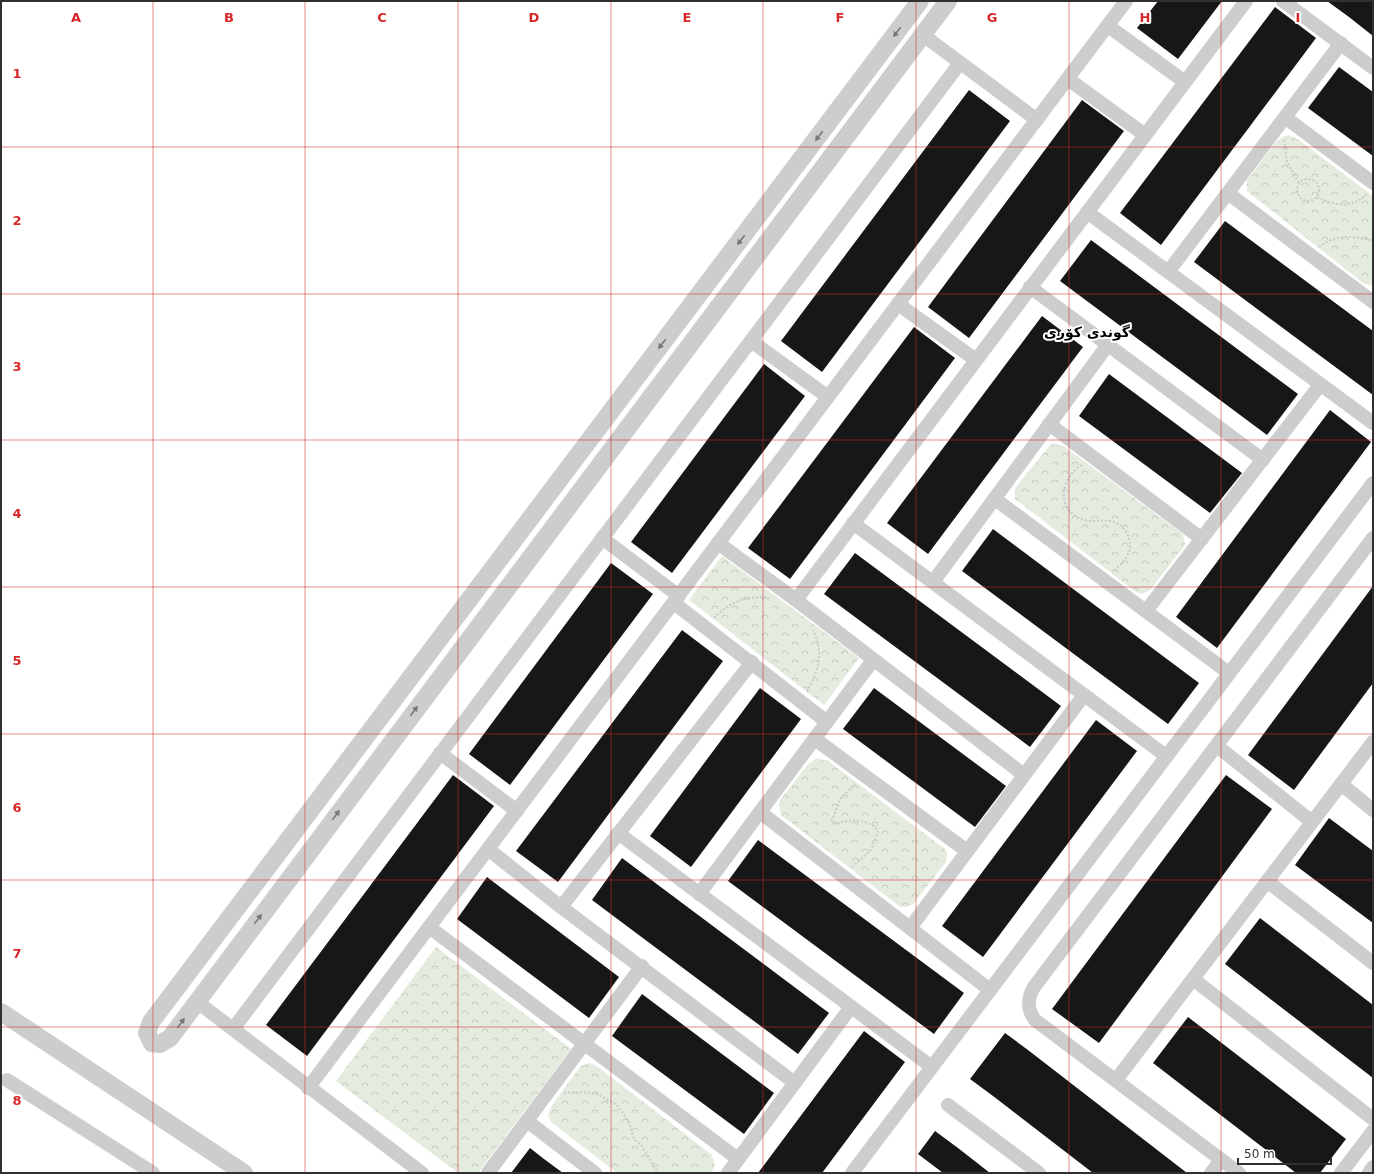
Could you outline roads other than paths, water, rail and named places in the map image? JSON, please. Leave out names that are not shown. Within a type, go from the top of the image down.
[{"type":"street","points":[[920,1],[151,1022],[147,1033],[152,1043],[160,1044],[167,1041],[948,1]]},
{"type":"street","points":[[308,1088],[1126,1]]},
{"type":"street","points":[[796,600],[1246,1]]},
{"type":"street","points":[[1283,1],[1373,68]]},
{"type":"street","points":[[1108,26],[1185,82]]},
{"type":"street","points":[[923,35],[1037,120]]},
{"type":"street","points":[[1168,272],[1287,118],[1341,43]]},
{"type":"street","points":[[232,1029],[960,63]]},
{"type":"street","points":[[1068,78],[1145,134]]},
{"type":"street","points":[[1287,118],[1371,187]]},
{"type":"street","points":[[1229,194],[1373,302]]},
{"type":"street","points":[[764,209],[781,222]]},
{"type":"street","points":[[1087,212],[1373,424]]},
{"type":"street","points":[[1030,287],[1263,460]]},
{"type":"street","points":[[898,304],[976,360]]},
{"type":"street","points":[[751,341],[828,397]]},
{"type":"street","points":[[933,582],[1108,346]]},
{"type":"street","points":[[1146,612],[1320,384]]},
{"type":"street","points":[[1049,424],[1202,539]]},
{"type":"street","points":[[852,1173],[1373,483]]},
{"type":"street","points":[[994,499],[1229,673]]},
{"type":"street","points":[[854,523],[1166,756]]},
{"type":"street","points":[[602,538],[677,599],[707,627],[802,704],[827,722]]},
{"type":"street","points":[[1239,1173],[1035,1020],[1029,1010],[1029,998],[1034,987],[1373,538]]},
{"type":"street","points":[[718,543],[796,600],[1024,775]]},
{"type":"street","points":[[699,894],[873,660]]},
{"type":"street","points":[[562,907],[752,662]]},
{"type":"street","points":[[910,928],[1084,695]]},
{"type":"street","points":[[815,739],[967,851]]},
{"type":"street","points":[[1116,1080],[1373,742]]},
{"type":"street","points":[[1217,746],[1312,822]]},
{"type":"street","points":[[440,754],[517,811]]},
{"type":"street","points":[[1341,784],[1373,810]]},
{"type":"street","points":[[760,812],[990,990]]},
{"type":"street","points":[[618,833],[932,1067]]},
{"type":"street","points":[[488,849],[562,907],[795,1083]]},
{"type":"street","points":[[1267,881],[1373,963]]},
{"type":"street","points":[[429,927],[738,1159]]},
{"type":"street","points":[[488,1173],[642,966]]},
{"type":"street","points":[[1193,979],[1373,1118]]},
{"type":"street","points":[[196,1001],[308,1088],[422,1173]]},
{"type":"street","points":[[728,1173],[851,1007]]},
{"type":"street","points":[[1,1012],[244,1173]]},
{"type":"street","points":[[6,1080],[153,1173]]},
{"type":"street","points":[[948,1106],[1039,1173]]},
{"type":"street","points":[[527,1121],[595,1173]]},
{"type":"street","points":[[1341,1173],[1373,1131]]},
{"type":"street","points":[[1211,1173],[1221,1160]]},
{"type":"street","points":[[1369,1173],[1373,1167]]},
{"type":"district","name":"گوندی کۆری","points":[[1087,332]]}]
